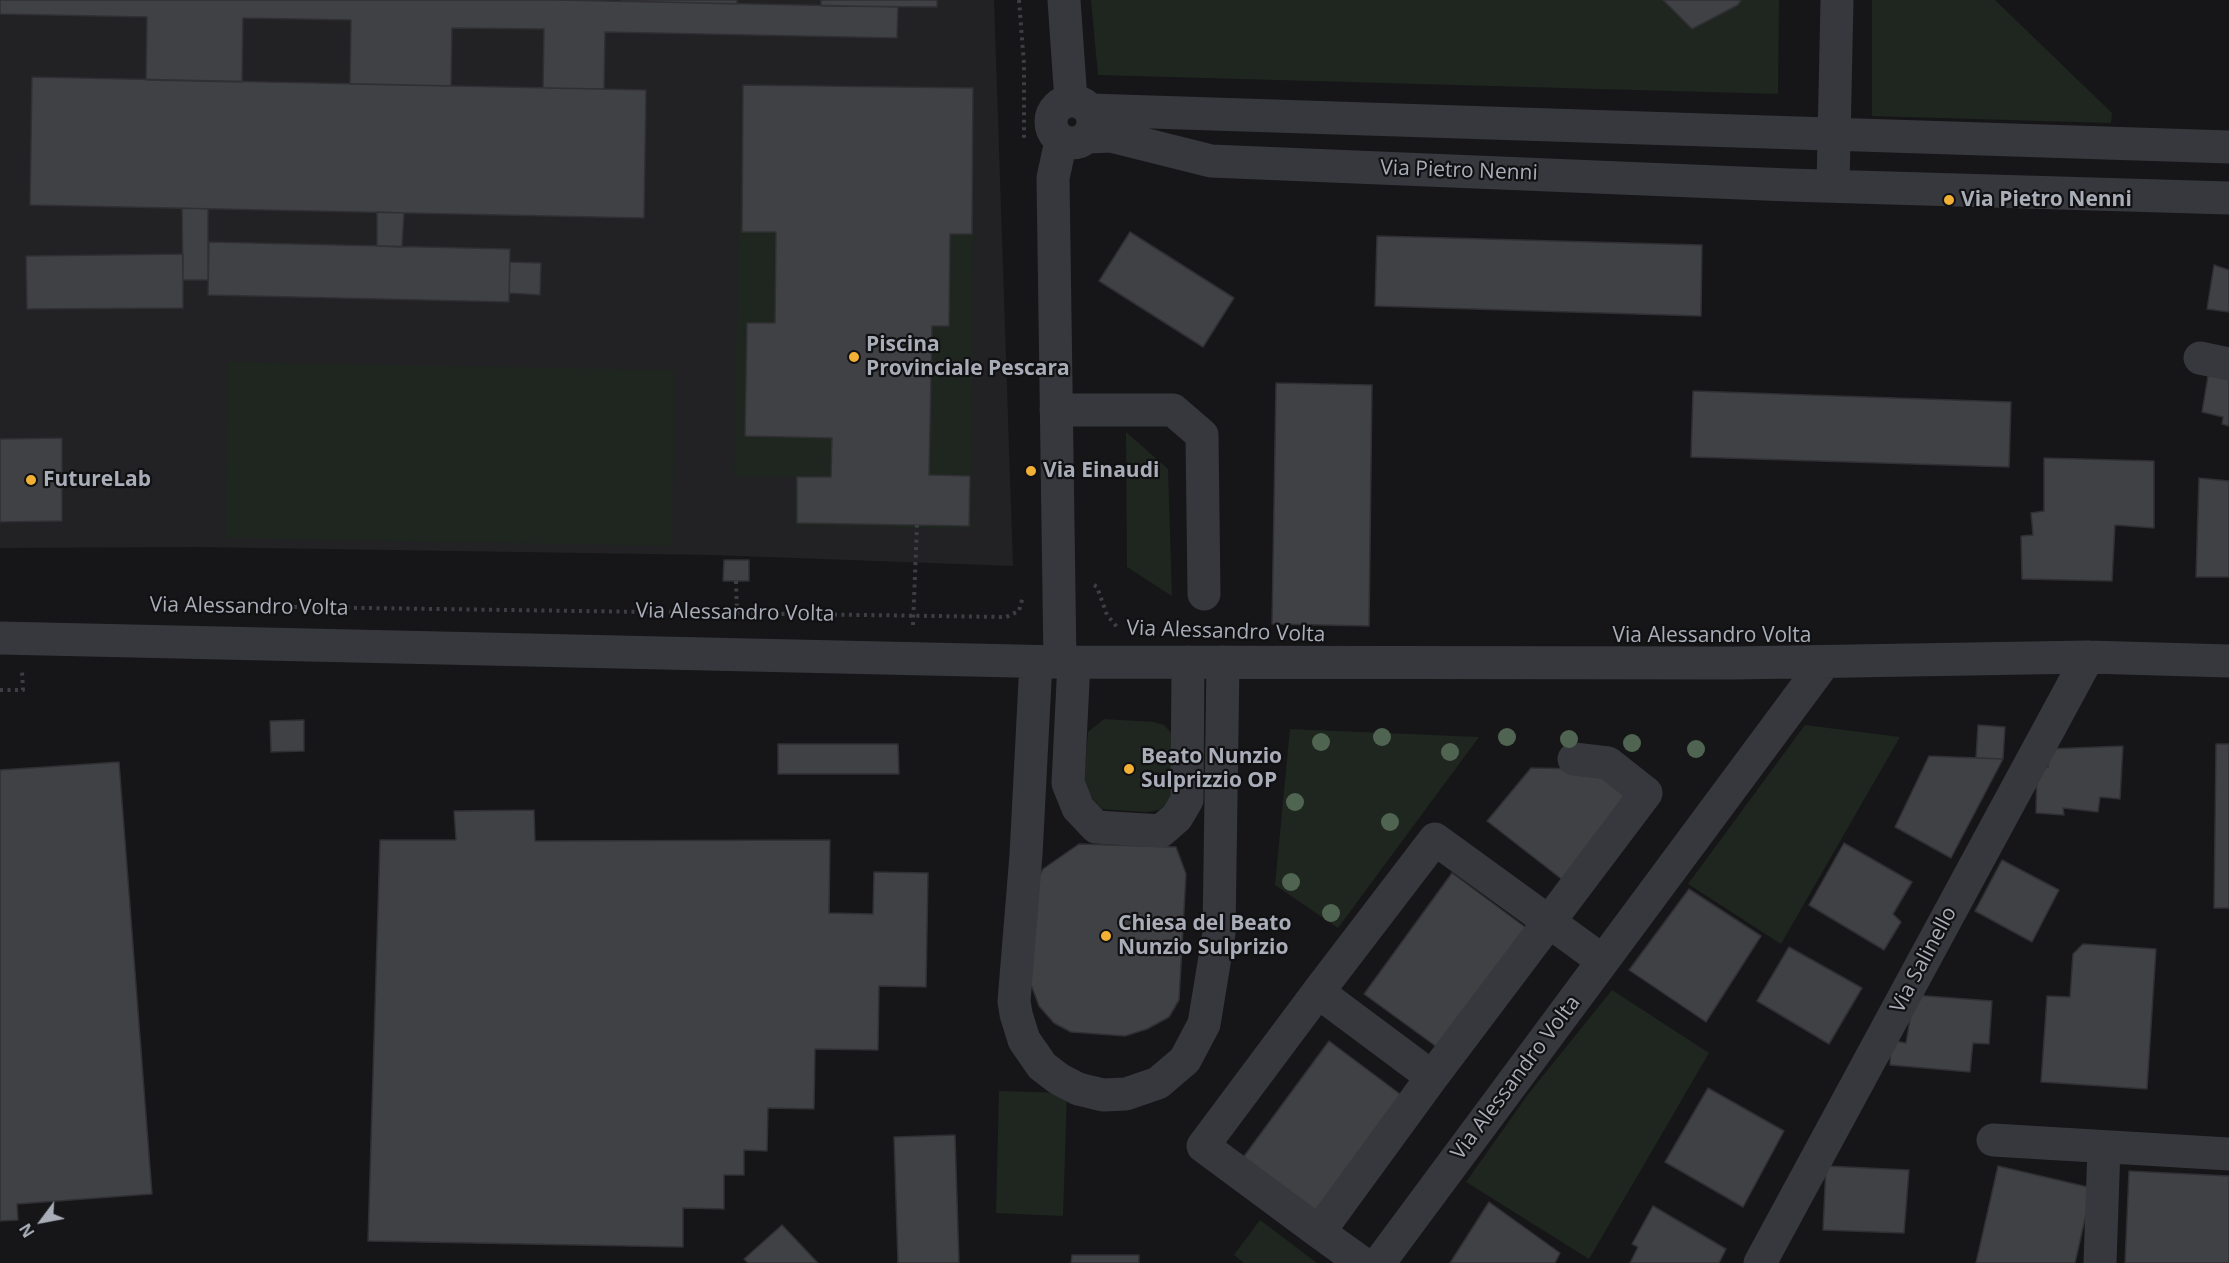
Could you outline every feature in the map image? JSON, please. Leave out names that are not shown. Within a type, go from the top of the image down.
[{"type":"street","points":[[1065,0],[1078,122],[1053,178],[1057,662],[1068,783],[1078,808],[1096,827],[1161,831],[1177,816],[1186,800],[1188,662]]},
{"type":"street","points":[[1833,186],[1837,0]]},
{"type":"street","points":[[1078,122],[1834,134],[2229,147]]},
{"type":"street","name":"Via Pietro Nenni","points":[[1078,122],[1111,136],[1211,161],[1833,186],[2229,198]]},
{"type":"street","points":[[1056,410],[1173,410],[1202,435],[1204,594]]},
{"type":"street","name":"Via Alessandro Volta","points":[[1,638],[1057,662],[1824,663],[2088,657],[2229,661]]},
{"type":"street","name":"Via Salinello","points":[[1760,1263],[2088,657]]},
{"type":"street","points":[[1057,662],[1026,855],[1014,1001],[1024,1040],[1042,1065],[1059,1079],[1078,1089],[1103,1095],[1126,1094],[1158,1083],[1185,1059],[1204,1024],[1219,933],[1223,662]]},
{"type":"street","name":"Via Alessandro Volta","points":[[1379,1263],[1824,663]]},
{"type":"street","points":[[1319,1232],[1431,1077],[1646,793],[1608,763],[1574,759]]},
{"type":"street","points":[[1362,1263],[1203,1146],[1435,839],[1603,961]]},
{"type":"street","points":[[1318,992],[1431,1077]]},
{"type":"street","points":[[1993,1140],[2229,1154]]},
{"type":"street","points":[[2100,1263],[2104,1147]]},
{"type":"path","points":[[912,659],[917,525]]},
{"type":"path","points":[[736,581],[737,613]]},
{"type":"path","name":"Via Alessandro Volta","points":[[288,607],[1006,618],[1019,610],[1026,586],[1038,582],[1086,582],[1097,586],[1107,615],[1115,626],[1121,629]]},
{"type":"path","points":[[0,690],[23,690],[22,669]]},
{"type":"shaded area","points":[[0,0],[994,0],[1013,566],[712,555],[196,547],[0,548]]},
{"type":"shaded area","points":[[1091,0],[1779,0],[1778,94],[1098,75]]},
{"type":"shaded area","points":[[1872,0],[1995,0],[2112,113],[2111,123],[1872,116]]},
{"type":"shaded area","name":"Piscina Provinciale Pescara","points":[[741,84],[974,87],[971,529],[794,525],[795,477],[734,477]]},
{"type":"shaded area","points":[[228,362],[674,370],[672,546],[225,538]]},
{"type":"shaded area","points":[[1126,432],[1168,469],[1172,596],[1127,567]]},
{"type":"shaded area","points":[[1104,719],[1154,722],[1164,725],[1173,735],[1175,789],[1169,802],[1159,810],[1146,812],[1102,809],[1085,790],[1088,732]]},
{"type":"shaded area","points":[[1805,725],[1900,737],[1781,944],[1688,884]]},
{"type":"shaded area","points":[[1290,729],[1479,737],[1338,928],[1275,885]]},
{"type":"shaded area","points":[[1612,990],[1709,1053],[1589,1259],[1466,1182],[1529,1093]]},
{"type":"shaded area","points":[[999,1091],[1067,1093],[1063,1216],[996,1213]]},
{"type":"shaded area","points":[[1260,1220],[1317,1263],[1244,1263],[1234,1255]]},
{"type":"building","points":[[0,0],[557,0],[898,7],[897,38],[605,32],[604,89],[543,88],[544,29],[452,28],[451,86],[350,84],[351,20],[243,18],[242,82],[146,80],[147,17],[0,14]]},
{"type":"building","points":[[737,0],[737,4],[622,1]]},
{"type":"building","points":[[821,0],[937,0],[937,7],[821,6]]},
{"type":"building","points":[[1663,0],[1741,0],[1738,5],[1692,29]]},
{"type":"building","points":[[32,77],[646,90],[644,218],[30,205]]},
{"type":"building","name":"Piscina Provinciale Pescara","points":[[743,85],[973,88],[972,234],[950,234],[949,326],[932,326],[929,475],[970,476],[969,526],[797,523],[797,477],[831,477],[832,438],[745,436],[747,323],[775,323],[776,232],[742,232]]},
{"type":"building","points":[[182,208],[208,209],[208,280],[183,280]]},
{"type":"building","points":[[377,212],[404,213],[402,247],[377,246]]},
{"type":"building","points":[[1130,232],[1234,298],[1203,347],[1099,281]]},
{"type":"building","points":[[1377,236],[1702,245],[1701,316],[1375,306]]},
{"type":"building","points":[[209,242],[510,249],[509,302],[208,295]]},
{"type":"building","points":[[183,254],[183,308],[27,309],[26,256]]},
{"type":"building","points":[[510,262],[541,263],[540,295],[509,293]]},
{"type":"building","points":[[2214,265],[2229,270],[2229,312],[2207,309]]},
{"type":"building","points":[[2209,370],[2229,374],[2229,426],[2222,424],[2223,417],[2202,412]]},
{"type":"building","points":[[1276,383],[1372,385],[1369,626],[1272,624]]},
{"type":"building","points":[[1693,391],[2011,402],[2009,467],[1691,457]]},
{"type":"building","name":"FutureLab","points":[[62,438],[62,521],[0,522],[0,439]]},
{"type":"building","points":[[2044,458],[2154,461],[2154,528],[2115,525],[2112,581],[2022,579],[2021,536],[2033,535],[2031,513],[2044,511]]},
{"type":"building","points":[[2199,478],[2229,481],[2229,577],[2196,577]]},
{"type":"building","points":[[724,560],[749,560],[749,581],[723,581]]},
{"type":"building","points":[[304,720],[304,751],[271,752],[270,721]]},
{"type":"building","points":[[1978,725],[2005,727],[2003,759],[1976,758]]},
{"type":"building","points":[[778,744],[898,744],[899,774],[778,774]]},
{"type":"building","points":[[2216,744],[2229,744],[2229,908],[2214,908]]},
{"type":"building","points":[[2123,746],[2120,799],[2100,797],[2098,812],[2063,808],[2064,815],[2036,813],[2037,767],[2048,767],[2047,749]]},
{"type":"building","points":[[1929,756],[2003,759],[1951,858],[1895,827]]},
{"type":"building","points":[[119,762],[152,1194],[17,1204],[18,1220],[0,1221],[0,770]]},
{"type":"building","points":[[1531,768],[1591,769],[1627,798],[1564,881],[1487,821]]},
{"type":"building","points":[[534,810],[535,841],[830,840],[829,913],[873,914],[874,872],[928,873],[926,987],[879,986],[878,1050],[815,1049],[814,1109],[768,1108],[767,1151],[744,1150],[744,1175],[724,1175],[724,1209],[683,1208],[683,1247],[368,1241],[380,840],[456,840],[454,811]]},
{"type":"building","points":[[1844,843],[1912,882],[1893,914],[1901,922],[1884,950],[1809,905]]},
{"type":"building","name":"Chiesa del Beato Nunzio Sulprizio","points":[[1079,844],[1176,847],[1186,874],[1179,1000],[1169,1017],[1147,1029],[1125,1036],[1071,1032],[1054,1023],[1039,1006],[1029,979],[1030,894],[1043,869]]},
{"type":"building","points":[[2002,860],[2059,890],[2032,942],[1975,911]]},
{"type":"building","points":[[1452,873],[1529,930],[1441,1050],[1364,994]]},
{"type":"building","points":[[1689,889],[1761,936],[1706,1022],[1629,970]]},
{"type":"building","points":[[2083,944],[2156,949],[2147,1089],[2041,1082],[2047,996],[2070,997],[2073,954]]},
{"type":"building","points":[[1789,947],[1862,988],[1829,1044],[1757,1001]]},
{"type":"building","points":[[1914,995],[1992,1001],[1989,1044],[1973,1043],[1970,1072],[1890,1065],[1891,1040],[1906,1043]]},
{"type":"building","points":[[1329,1041],[1404,1097],[1313,1218],[1239,1163]]},
{"type":"building","points":[[1708,1088],[1784,1131],[1743,1207],[1665,1162]]},
{"type":"building","points":[[955,1135],[959,1263],[898,1263],[894,1137]]},
{"type":"building","points":[[1826,1166],[1909,1170],[1904,1233],[1823,1230]]},
{"type":"building","points":[[1998,1166],[2092,1188],[2075,1263],[1976,1263]]},
{"type":"building","points":[[2129,1171],[2229,1176],[2229,1263],[2125,1263]]},
{"type":"building","points":[[1489,1202],[1560,1253],[1555,1263],[1450,1263]]},
{"type":"building","points":[[1653,1206],[1726,1249],[1719,1263],[1630,1263],[1638,1247],[1632,1244]]},
{"type":"building","points":[[782,1225],[818,1263],[748,1263],[744,1259]]},
{"type":"building","points":[[1072,1255],[1139,1255],[1139,1263],[1071,1263]]},
{"type":"place","name":"Via Pietro Nenni","points":[[1949,200]]},
{"type":"place","name":"Piscina Provinciale Pescara","points":[[854,357]]},
{"type":"place","name":"Via Einaudi","points":[[1031,471]]},
{"type":"place","name":"FutureLab","points":[[31,480]]},
{"type":"place","name":"Beato Nunzio Sulprizzio OP","points":[[1129,769]]},
{"type":"place","name":"Chiesa del Beato Nunzio Sulprizio","points":[[1106,936]]}]
